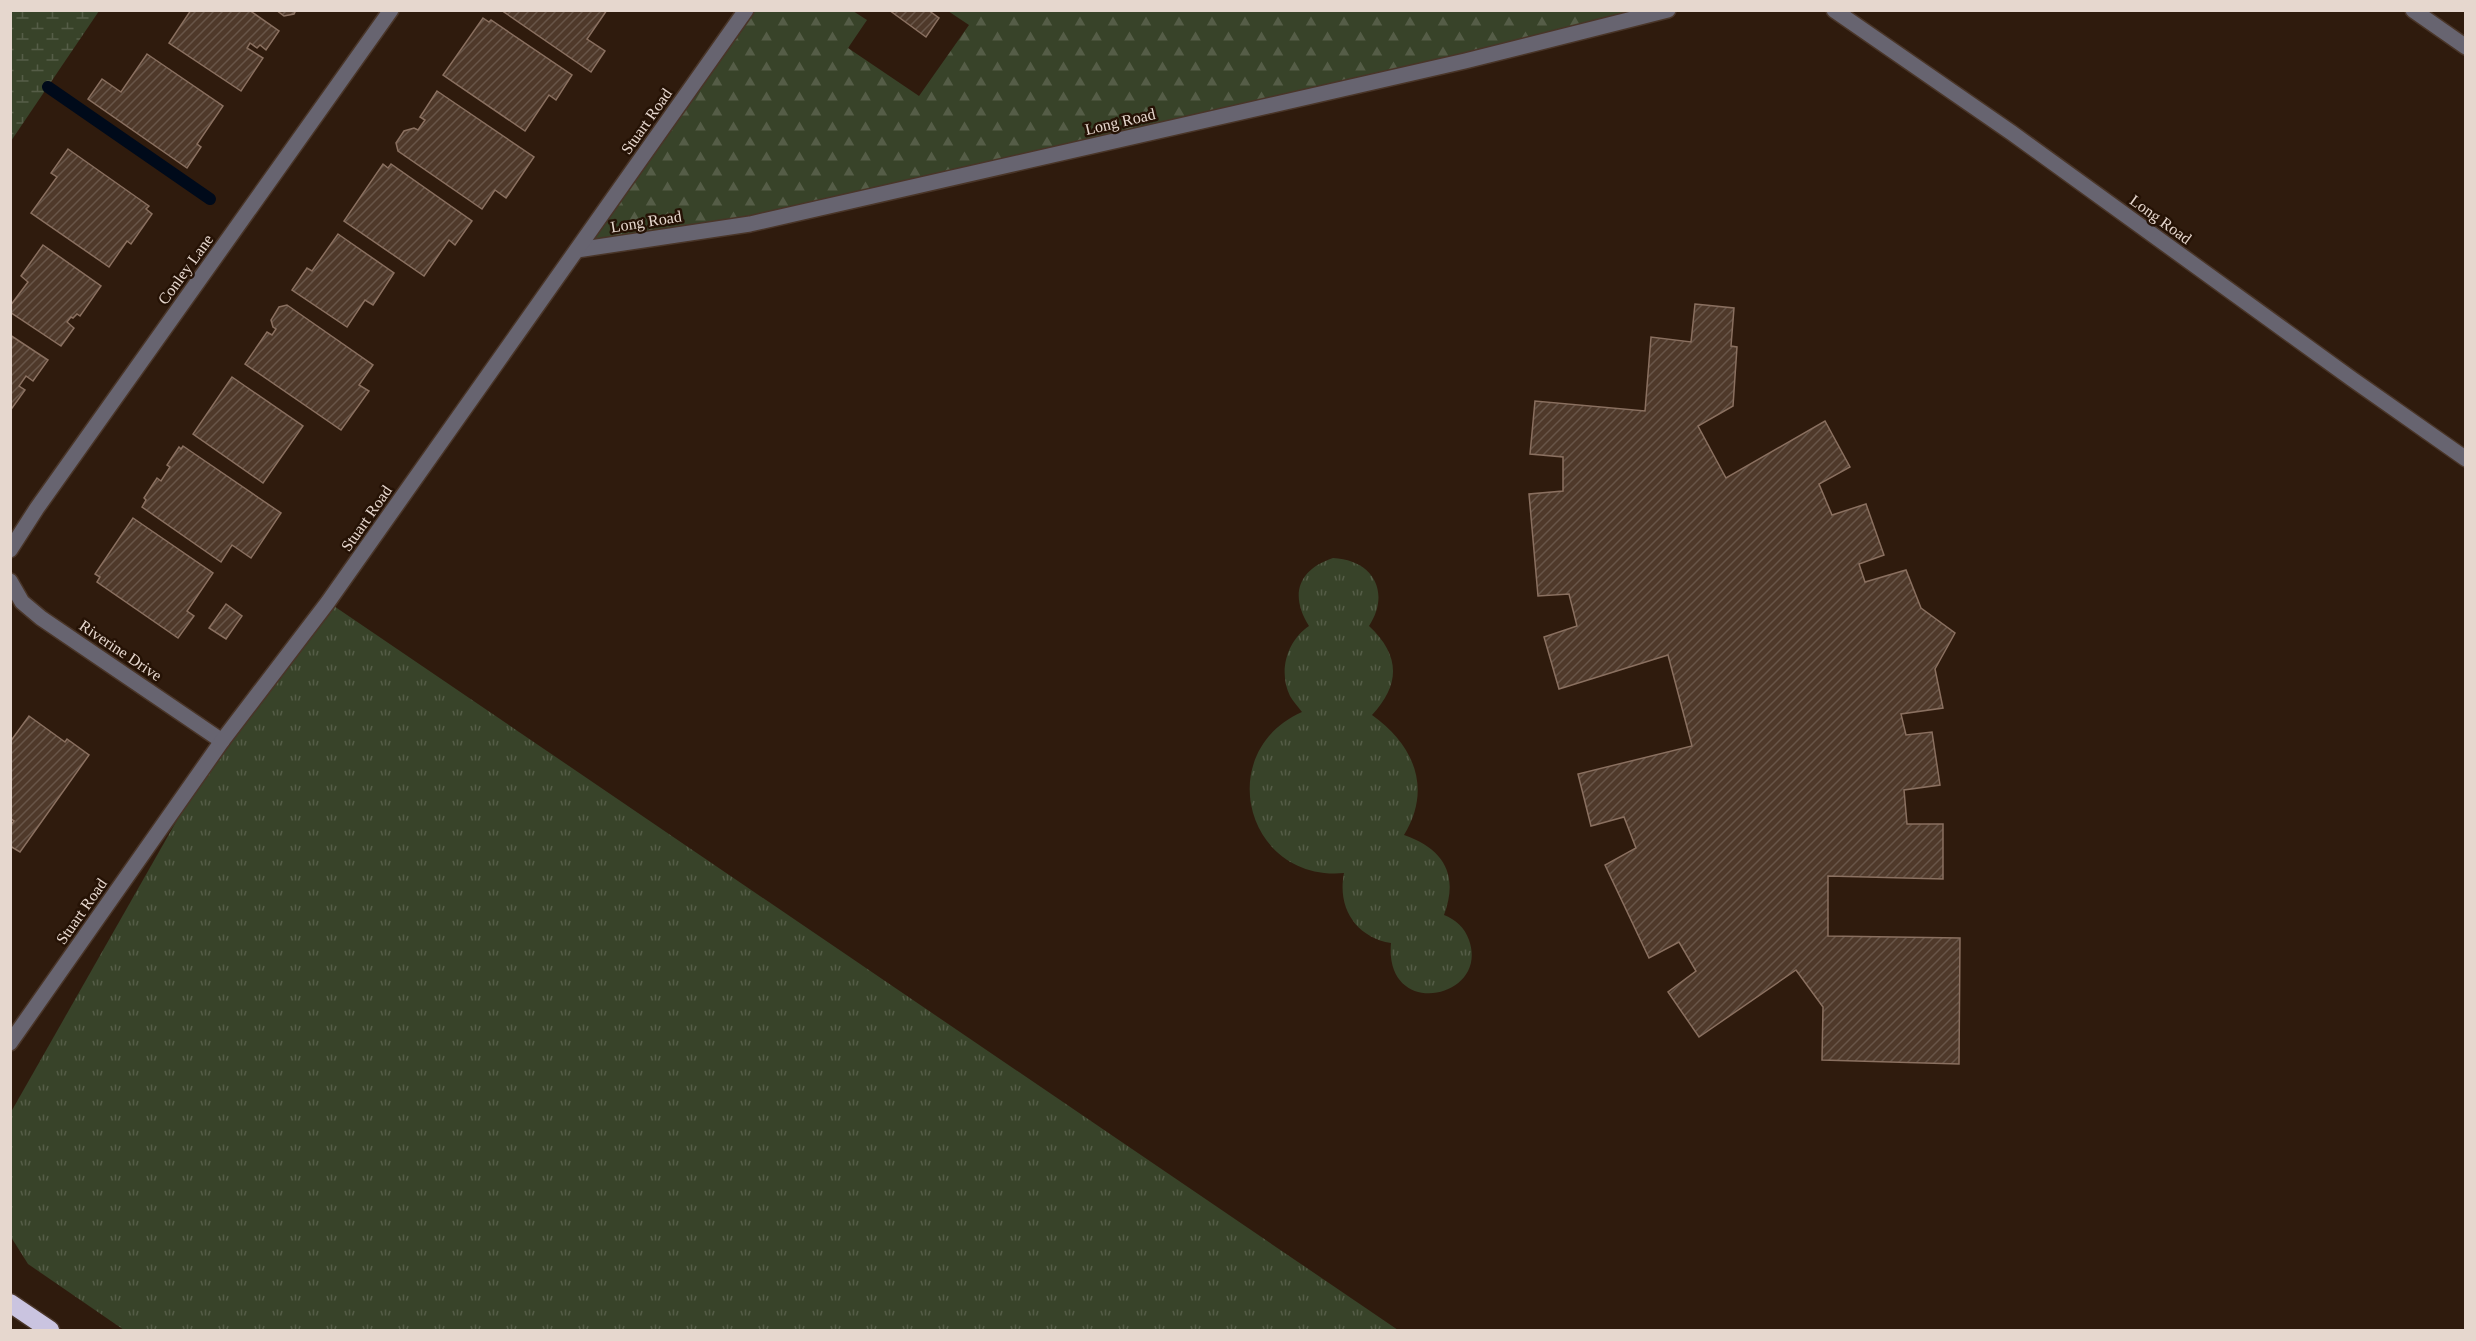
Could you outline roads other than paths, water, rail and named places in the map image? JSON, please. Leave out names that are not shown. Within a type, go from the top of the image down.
[{"type":"highway","points":[[10,1303],[50,1330]]},
{"type":"street","name":"Conley Lane","points":[[10,550],[37,508],[391,10]]},
{"type":"street","name":"Stuart Road","points":[[10,1043],[222,741],[328,603],[746,10]]},
{"type":"street","name":"Long Road","points":[[577,250],[750,224],[1464,61],[1668,10]]},
{"type":"street","name":"Long Road","points":[[1833,10],[2012,133],[2466,459]]},
{"type":"street","points":[[2414,10],[2466,47]]},
{"type":"street","name":"Riverine Drive","points":[[10,581],[22,602],[41,618],[222,741]]},
{"type":"waterway","points":[[48,87],[210,199]]}]
